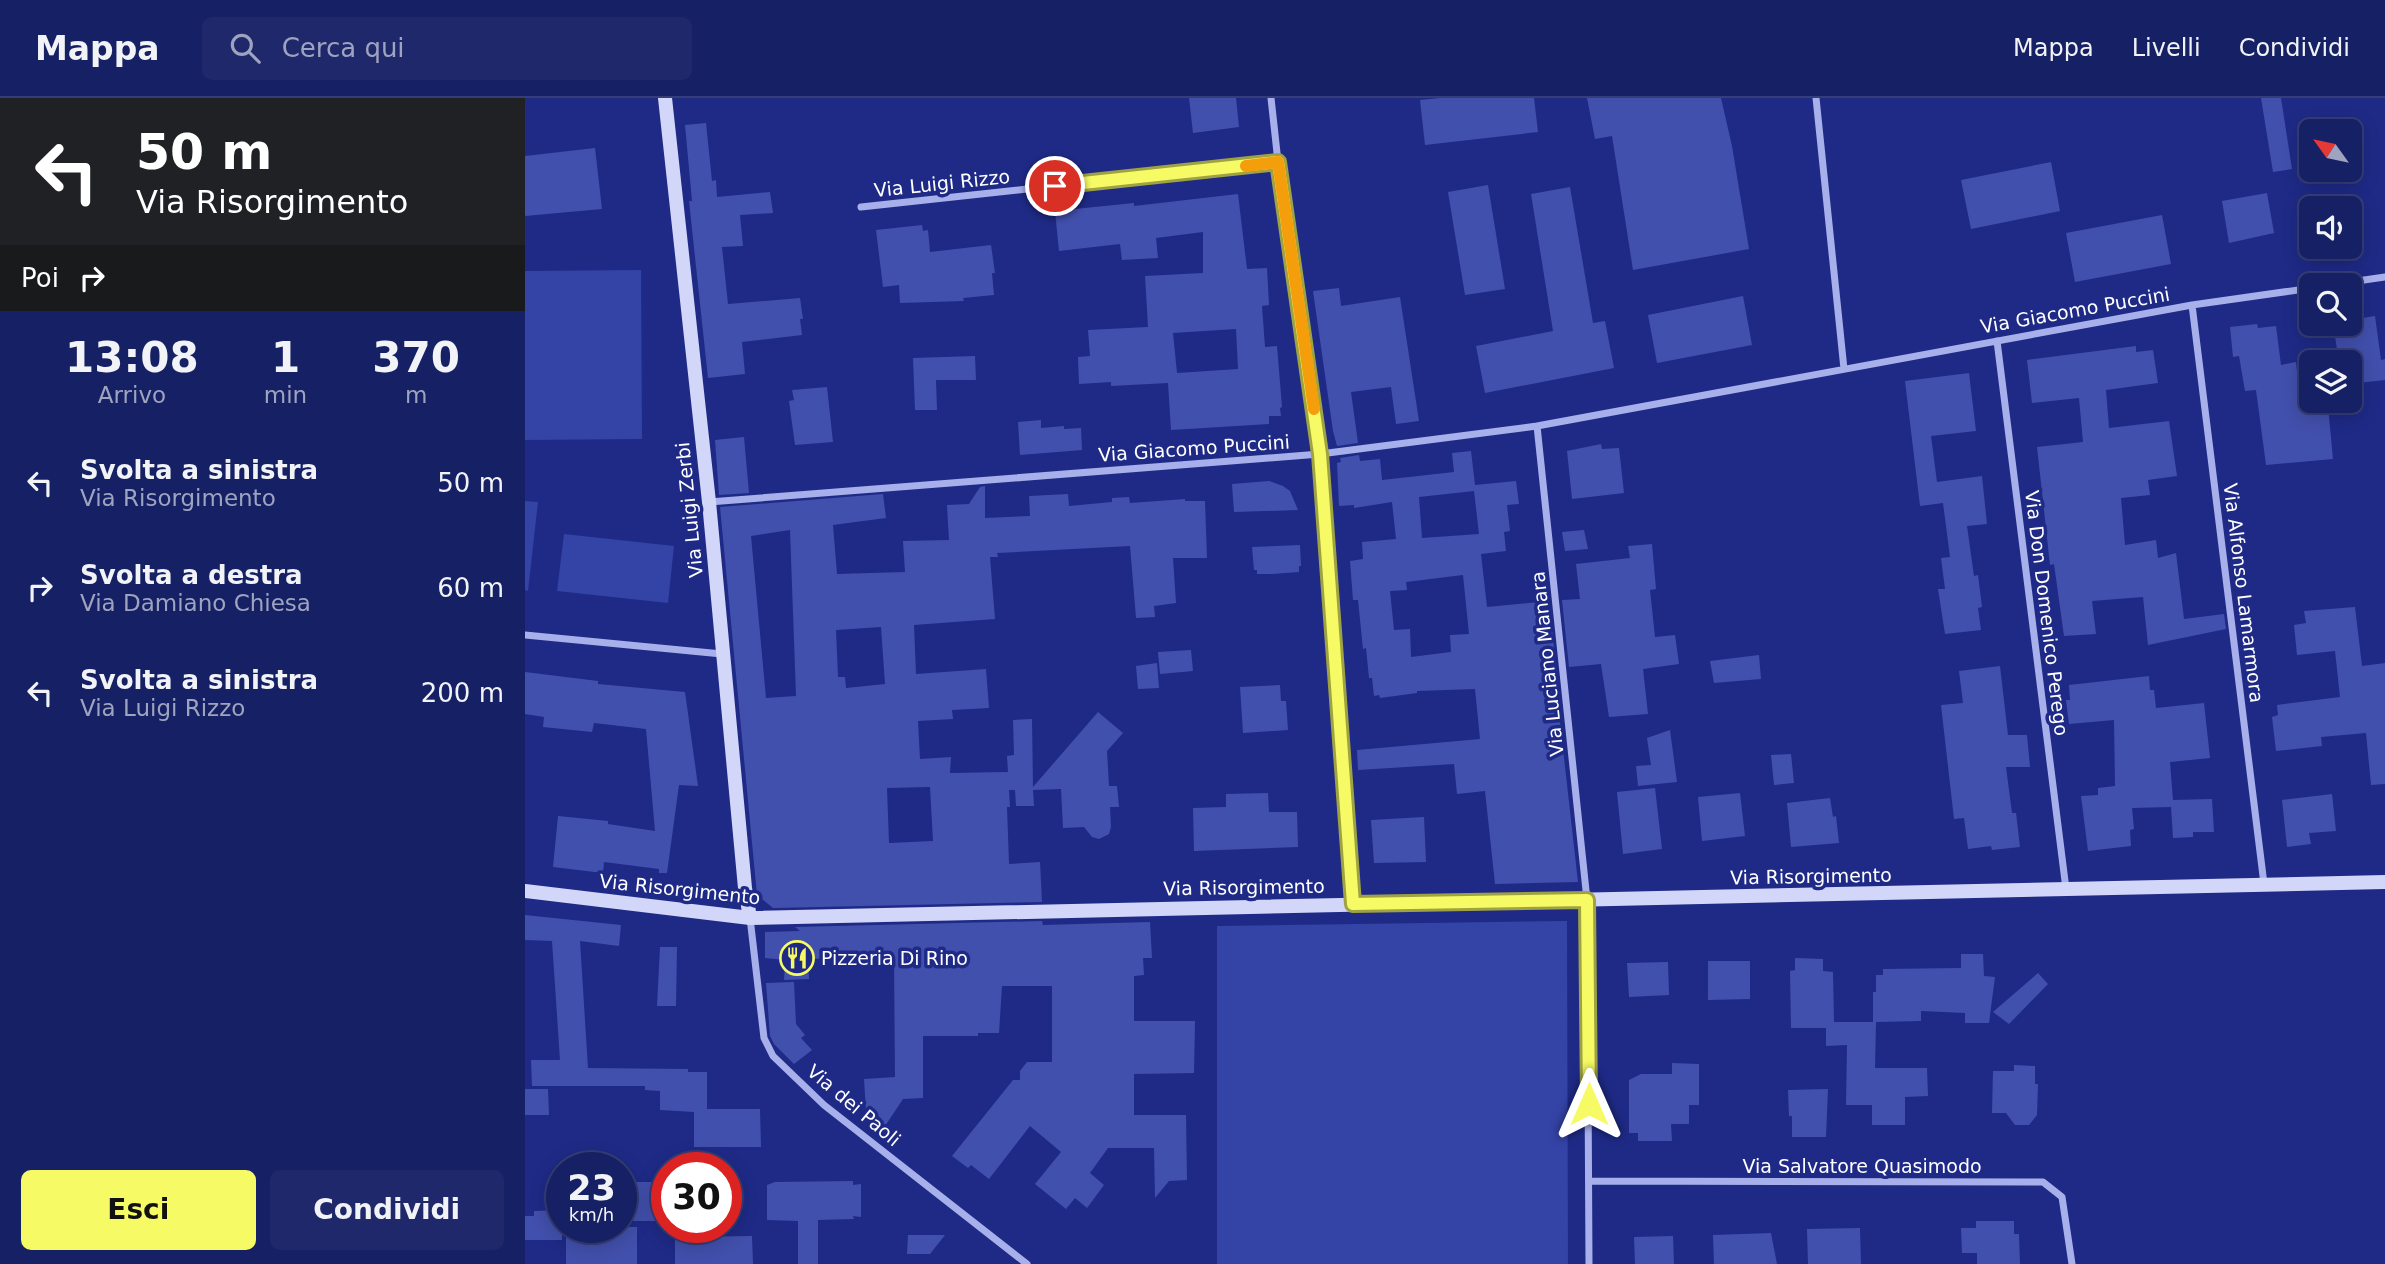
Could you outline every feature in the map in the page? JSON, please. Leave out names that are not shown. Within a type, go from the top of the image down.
[{"type":"street","name":"Via Luigi Zerbi","points":[[664,98],[709,502],[750,918]]},
{"type":"street","points":[[1271,98],[1320,454],[1353,904]]},
{"type":"street","points":[[1817,98],[1844,369]]},
{"type":"street","name":"Via Luigi Rizzo","points":[[861,207],[1278,162]]},
{"type":"street","points":[[2362,280],[2385,277]]},
{"type":"street","name":"Via Giacomo Puccini","points":[[709,502],[1320,454],[1537,426],[2192,305],[2299,290]]},
{"type":"street","name":"Via Alfonso Lamarmora","points":[[2192,305],[2264,885]]},
{"type":"street","name":"Via Don Domenico Perego","points":[[1997,341],[2066,890]]},
{"type":"street","name":"Via Luciano Manara","points":[[1537,426],[1587,900],[1589,1264]]},
{"type":"street","points":[[525,635],[722,654]]},
{"type":"street","name":"Via Risorgimento","points":[[525,891],[750,918],[2385,882]]},
{"type":"street","name":"Via dei Paoli","points":[[750,918],[767,1048],[773,1056],[824,1105],[1027,1264]]},
{"type":"street","name":"Via Salvatore Quasimodo","points":[[1589,1181],[2043,1182],[2062,1196],[2072,1264]]},
{"type":"shaded area","points":[[641,270],[642,439],[525,440],[525,271]]},
{"type":"shaded area","points":[[525,501],[538,502],[528,591],[525,590]]},
{"type":"shaded area","points":[[564,534],[674,546],[668,603],[557,591]]},
{"type":"shaded area","points":[[1567,921],[1568,1264],[1217,1264],[1217,926]]},
{"type":"building","points":[[1189,98],[1236,98],[1239,127],[1193,133]]},
{"type":"building","points":[[1534,98],[1538,132],[1425,145],[1420,100]]},
{"type":"building","points":[[1587,98],[1721,98],[1749,249],[1633,270],[1612,136],[1595,139]]},
{"type":"building","points":[[2261,98],[2281,98],[2292,169],[2273,172]]},
{"type":"building","points":[[706,123],[712,181],[716,180],[717,197],[770,192],[773,213],[740,215],[743,246],[722,247],[728,304],[800,298],[803,319],[800,319],[802,335],[742,342],[745,374],[708,378],[689,201],[692,201],[685,125]]},
{"type":"building","points":[[595,148],[602,209],[525,216],[525,156]]},
{"type":"building","points":[[2051,162],[2060,211],[1971,229],[1961,180]]},
{"type":"building","points":[[1488,185],[1505,289],[1465,295],[1448,192]]},
{"type":"building","points":[[1570,187],[1593,323],[1605,321],[1614,368],[1485,393],[1476,346],[1553,331],[1531,194]]},
{"type":"building","points":[[2267,193],[2274,233],[2229,243],[2222,201]]},
{"type":"building","points":[[1238,194],[1247,269],[1267,268],[1269,305],[1262,306],[1265,347],[1277,346],[1282,407],[1281,416],[1269,416],[1269,424],[1171,430],[1168,383],[1111,386],[1111,382],[1079,384],[1078,357],[1090,356],[1088,330],[1148,327],[1145,276],[1203,273],[1203,232],[1156,238],[1158,258],[1122,260],[1120,244],[1059,251],[1055,211],[1134,203],[1134,206]],"holes":[[[1236,329],[1238,369],[1177,373],[1173,333]]]},
{"type":"building","points":[[2162,215],[2171,264],[2075,282],[2066,233]]},
{"type":"building","points":[[922,225],[923,231],[928,230],[930,252],[991,245],[995,273],[992,273],[994,295],[963,298],[964,301],[900,303],[899,285],[883,287],[876,230]]},
{"type":"building","points":[[1339,288],[1341,306],[1400,297],[1419,421],[1396,424],[1391,387],[1351,392],[1358,443],[1337,446],[1313,291]]},
{"type":"building","points":[[1743,296],[1752,345],[1657,363],[1648,315]]},
{"type":"building","points":[[2375,316],[2381,360],[2385,359],[2385,380],[2362,383],[2362,350],[2337,350],[2335,336],[2362,336],[2362,318]]},
{"type":"building","points":[[2257,324],[2258,328],[2276,326],[2281,365],[2296,362],[2299,413],[2329,413],[2333,459],[2266,465],[2256,390],[2245,391],[2239,356],[2233,357],[2230,327]]},
{"type":"building","points":[[2136,346],[2136,352],[2153,350],[2158,383],[2106,390],[2109,428],[2169,421],[2177,476],[2148,480],[2150,495],[2121,498],[2125,545],[2156,540],[2158,558],[2176,553],[2184,619],[2224,614],[2226,629],[2148,645],[2143,597],[2092,601],[2096,634],[2064,636],[2054,564],[2050,565],[2037,447],[2083,442],[2079,398],[2032,403],[2027,360]]},
{"type":"building","points":[[975,356],[976,380],[936,380],[937,410],[915,410],[913,358]]},
{"type":"building","points":[[1969,373],[1976,431],[1931,436],[1937,482],[1982,476],[1987,524],[1967,526],[1974,576],[1978,575],[1982,607],[1978,608],[1981,630],[1945,634],[1938,589],[1945,589],[1941,558],[1950,557],[1943,503],[1920,506],[1905,381]]},
{"type":"building","points":[[827,387],[833,442],[795,445],[789,401],[794,400],[792,390]]},
{"type":"building","points":[[1041,420],[1041,428],[1081,428],[1082,450],[1020,455],[1018,422]]},
{"type":"building","points":[[744,437],[749,493],[719,495],[715,440]]},
{"type":"building","points":[[1601,444],[1602,449],[1619,448],[1624,493],[1572,499],[1567,451]]},
{"type":"building","points":[[1471,451],[1475,485],[1516,481],[1519,504],[1507,505],[1510,531],[1504,532],[1506,551],[1481,554],[1487,607],[1549,601],[1578,882],[1495,884],[1485,791],[1457,794],[1454,764],[1358,770],[1357,750],[1480,739],[1475,689],[1417,691],[1380,698],[1379,695],[1374,696],[1366,648],[1363,649],[1358,600],[1353,600],[1350,561],[1363,559],[1362,542],[1396,539],[1392,502],[1354,508],[1354,505],[1339,506],[1337,463],[1341,462],[1340,458],[1359,455],[1360,461],[1380,459],[1382,480],[1454,472],[1452,453]],"holes":[[[1474,491],[1479,534],[1422,538],[1419,497]],[[1463,575],[1469,634],[1450,635],[1451,652],[1411,657],[1410,629],[1394,630],[1390,591],[1407,590],[1406,582]]]},
{"type":"building","points":[[1269,481],[1290,491],[1298,510],[1234,512],[1232,484]]},
{"type":"building","points":[[985,486],[985,518],[1030,516],[1029,496],[1068,494],[1069,506],[1112,502],[1112,498],[1129,497],[1130,503],[1185,499],[1205,501],[1207,558],[1173,558],[1176,603],[1154,606],[1155,617],[1136,618],[1130,546],[997,553],[998,557],[990,557],[995,619],[914,625],[916,674],[986,669],[989,708],[952,710],[953,719],[918,721],[920,759],[951,757],[950,773],[1008,772],[1007,756],[1014,755],[1013,720],[1032,719],[1033,787],[1098,712],[1123,733],[1107,751],[1109,786],[1117,786],[1119,807],[1110,807],[1109,834],[1099,839],[1092,837],[1084,827],[1063,828],[1061,789],[1033,790],[1034,806],[1016,806],[1015,790],[1009,790],[1009,864],[1040,862],[1042,902],[773,908],[757,895],[720,507],[883,494],[886,518],[833,525],[837,574],[905,572],[903,541],[949,540],[947,505],[969,504],[980,487]],"holes":[[[790,530],[796,696],[766,698],[751,536]],[[881,627],[885,684],[846,688],[845,677],[838,677],[836,630]],[[930,787],[933,841],[889,843],[887,788]]]},
{"type":"building","points":[[1584,530],[1588,549],[1565,551],[1562,532]]},
{"type":"building","points":[[1652,544],[1656,589],[1650,590],[1655,637],[1675,635],[1679,664],[1643,669],[1648,714],[1609,717],[1601,664],[1569,667],[1562,600],[1580,599],[1576,564],[1630,558],[1628,546]]},
{"type":"building","points":[[1300,545],[1299,572],[1257,574],[1257,570],[1254,570],[1252,547]]},
{"type":"building","points":[[2355,607],[2362,666],[2385,663],[2385,784],[2371,785],[2366,733],[2321,737],[2322,746],[2276,751],[2272,717],[2278,715],[2277,705],[2340,697],[2335,651],[2297,655],[2294,625],[2306,623],[2304,611]]},
{"type":"building","points":[[1191,650],[1193,671],[1160,674],[1158,652]]},
{"type":"building","points":[[1759,655],[1761,679],[1714,683],[1710,661]]},
{"type":"building","points":[[1157,663],[1159,688],[1138,689],[1136,666]]},
{"type":"building","points":[[2000,666],[2008,735],[2027,735],[2030,767],[2006,767],[2020,847],[1992,850],[1991,846],[1968,849],[1964,818],[1954,819],[1941,705],[1963,703],[1959,671]]},
{"type":"building","points":[[525,672],[598,681],[598,684],[685,692],[698,786],[679,785],[667,873],[659,873],[659,869],[604,862],[603,873],[553,867],[558,816],[608,821],[608,824],[655,831],[646,729],[594,723],[592,732],[543,727],[544,717],[525,714]]},
{"type":"building","points":[[2149,676],[2156,708],[2204,703],[2210,758],[2170,762],[2173,800],[2212,799],[2214,832],[2193,832],[2193,837],[2173,838],[2171,807],[2132,808],[2134,829],[2130,830],[2131,846],[2088,851],[2081,796],[2098,795],[2098,788],[2115,786],[2114,720],[2069,724],[2066,700],[2070,700],[2069,685]]},
{"type":"building","points":[[1280,685],[1281,701],[1286,701],[1288,730],[1243,733],[1240,687]]},
{"type":"building","points":[[1670,730],[1677,782],[1638,786],[1636,766],[1651,765],[1647,738]]},
{"type":"building","points":[[1791,754],[1794,783],[1774,785],[1771,755]]},
{"type":"building","points":[[1655,788],[1662,849],[1623,854],[1617,792]]},
{"type":"building","points":[[1268,793],[1269,812],[1297,812],[1298,847],[1194,851],[1193,808],[1226,807],[1226,794]]},
{"type":"building","points":[[1740,793],[1745,836],[1702,841],[1698,797]]},
{"type":"building","points":[[2332,794],[2336,831],[2309,833],[2311,844],[2287,847],[2282,800]]},
{"type":"building","points":[[1830,798],[1833,817],[1836,816],[1839,843],[1791,847],[1787,803]]},
{"type":"building","points":[[1424,817],[1426,862],[1374,863],[1371,820]]},
{"type":"building","points":[[525,915],[621,925],[619,946],[580,941],[588,1068],[688,1069],[688,1072],[707,1072],[707,1109],[760,1109],[761,1147],[694,1147],[694,1112],[660,1110],[660,1091],[645,1090],[645,1086],[532,1086],[531,1060],[560,1060],[552,941],[525,940]]},
{"type":"building","points":[[1042,921],[1043,925],[1150,922],[1152,958],[1143,958],[1144,975],[1134,976],[1134,1021],[1195,1021],[1194,1073],[1134,1074],[1134,1115],[1186,1115],[1187,1180],[1169,1181],[1155,1198],[1154,1148],[1108,1148],[1090,1173],[1104,1185],[1087,1208],[1075,1198],[1066,1209],[1035,1184],[1061,1152],[1030,1126],[989,1179],[971,1165],[968,1168],[952,1156],[1013,1080],[1020,1080],[1020,1071],[1027,1062],[1052,1062],[1052,986],[1002,986],[999,1033],[978,1033],[978,1036],[923,1036],[923,1098],[903,1099],[885,1126],[866,1111],[864,1079],[895,1077],[894,957],[808,959],[809,979],[784,980],[785,960],[765,958],[765,932],[800,931],[795,927]]},
{"type":"building","points":[[660,947],[677,947],[676,1006],[657,1006]]},
{"type":"building","points":[[1961,954],[1983,954],[1984,976],[1995,977],[1989,1023],[1965,1023],[1965,1013],[1921,1011],[1921,1021],[1876,1022],[1875,1068],[1927,1068],[1928,1096],[1905,1097],[1905,1125],[1872,1125],[1872,1105],[1846,1105],[1847,1045],[1826,1046],[1826,1028],[1791,1028],[1790,971],[1795,970],[1795,958],[1823,959],[1823,971],[1833,972],[1834,1022],[1873,1022],[1876,975],[1883,975],[1883,969],[1961,968]]},
{"type":"building","points":[[1708,961],[1750,961],[1750,999],[1708,1000]]},
{"type":"building","points":[[1668,962],[1669,995],[1629,997],[1627,963]]},
{"type":"building","points":[[2038,973],[2048,984],[2009,1024],[1993,1012]]},
{"type":"building","points":[[794,982],[796,1024],[805,1035],[801,1038],[812,1050],[794,1064],[774,1044],[770,1036],[766,983]]},
{"type":"building","points":[[1672,1063],[1699,1064],[1699,1105],[1689,1105],[1689,1124],[1671,1124],[1672,1141],[1638,1141],[1638,1133],[1629,1133],[1629,1080],[1641,1074],[1672,1074]]},
{"type":"building","points":[[2014,1065],[2035,1066],[2035,1084],[2038,1084],[2037,1115],[2029,1125],[2015,1125],[2006,1113],[1992,1113],[1993,1071],[2014,1071]]},
{"type":"building","points":[[525,1089],[548,1089],[549,1115],[525,1115]]},
{"type":"building","points":[[1828,1089],[1826,1137],[1792,1137],[1788,1090]]},
{"type":"building","points":[[853,1181],[853,1185],[861,1184],[861,1217],[818,1220],[818,1264],[798,1264],[798,1221],[767,1220],[767,1185],[775,1182]]},
{"type":"building","points":[[637,1182],[651,1182],[651,1221],[637,1221]]},
{"type":"building","points":[[534,1211],[546,1211],[546,1240],[525,1240],[525,1216],[534,1216]]},
{"type":"building","points":[[1976,1221],[2014,1221],[2014,1234],[2019,1234],[2020,1264],[1977,1264],[1977,1253],[1962,1253],[1961,1228],[1976,1228]]},
{"type":"building","points":[[1860,1228],[1861,1264],[1808,1264],[1807,1229]]},
{"type":"building","points":[[1771,1233],[1777,1264],[1714,1264],[1713,1235]]},
{"type":"building","points":[[908,1235],[945,1235],[930,1254],[907,1254]]},
{"type":"building","points":[[742,1236],[752,1236],[753,1264],[675,1264],[675,1243],[742,1243]]},
{"type":"building","points":[[1673,1236],[1674,1264],[1635,1264],[1634,1237]]},
{"type":"building","points":[[566,1243],[637,1243],[637,1264],[566,1264]]},
{"type":"slow traffic","points":[[1246,166],[1278,162],[1314,409]]},
{"type":"place","name":"Pizzeria Di Rino","points":[[797,958]]},
{"type":"route","points":[[1055,186],[1278,162],[1320,454],[1353,904],[1587,900],[1589,1104]]}]
